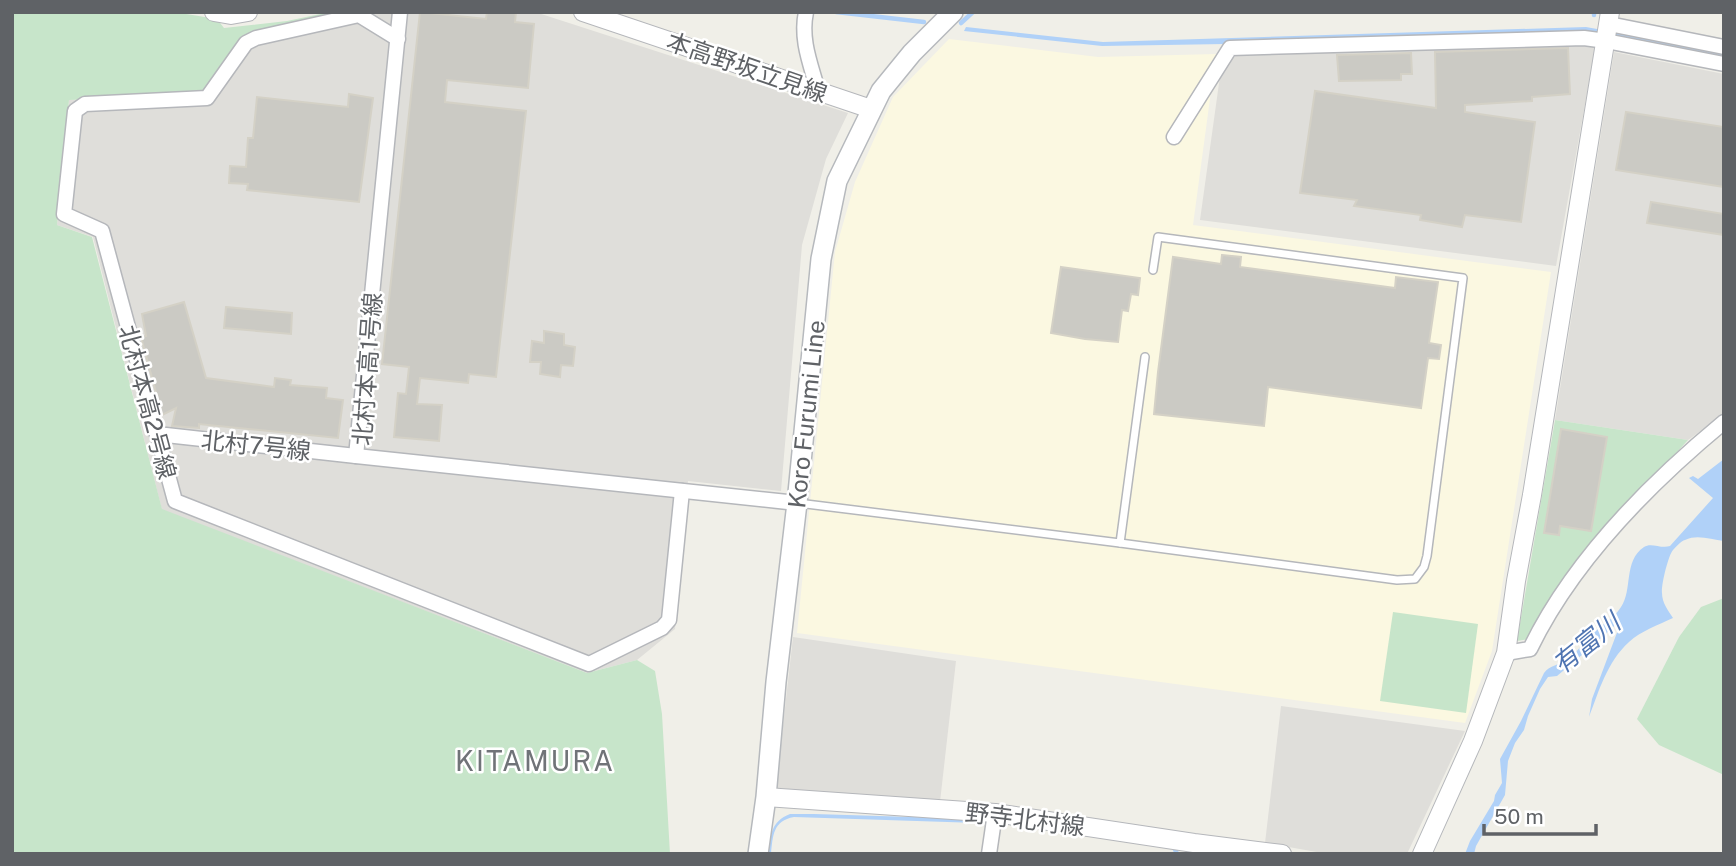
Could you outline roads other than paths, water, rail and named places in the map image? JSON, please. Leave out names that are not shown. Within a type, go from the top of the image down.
[{"type":"main road","name":"Koro Furumi Line","points":[[758,854],[821,258],[837,181],[881,91],[953,12]]},
{"type":"street","points":[[214,12],[231,15],[248,12]]},
{"type":"street","name":"北村本高1号線","points":[[400,12],[356,456],[797,503]]},
{"type":"street","name":"本高野坂立見線","points":[[583,12],[872,109]]},
{"type":"street","points":[[806,12],[804,34],[807,54],[818,91]]},
{"type":"street","name":"北村本高2号線","points":[[398,39],[359,15],[256,38],[246,43],[207,98],[85,104],[75,111],[64,214],[102,232],[175,501],[589,664],[662,628],[669,620],[682,491]]},
{"type":"street","points":[[1608,25],[1724,64]]},
{"type":"street","points":[[1422,854],[1473,741],[1506,653],[1608,25]]},
{"type":"street","points":[[1174,136],[1230,48],[1584,38],[1608,25],[1724,47]]},
{"type":"street","points":[[1506,653],[1530,649],[1554,606],[1608,535],[1663,475],[1724,422]]},
{"type":"street","name":"北村7号線","points":[[157,435],[356,456]]},
{"type":"street","name":"野寺北村線","points":[[766,797],[995,813],[1193,848],[1282,854]]},
{"type":"street","points":[[989,854],[995,813]]},
{"type":"lane","points":[[797,503],[1398,580],[1415,579],[1424,567],[1427,556],[1463,278],[1158,237],[1153,270]]},
{"type":"lane","points":[[1120,543],[1145,357]]},
{"type":"water","points":[[966,27],[1103,42],[1586,27],[1724,52],[1724,61],[1615,38],[1102,46],[964,31]]},
{"type":"water","name":"有富川","points":[[1724,459],[1724,541],[1690,538],[1673,550],[1667,564],[1662,597],[1673,618],[1650,628],[1621,650],[1604,677],[1589,717],[1592,699],[1618,630],[1617,624],[1604,637],[1591,643],[1583,654],[1557,676],[1548,677],[1508,761],[1505,795],[1474,854],[1465,854],[1502,783],[1500,759],[1544,673],[1567,660],[1621,607],[1637,553],[1647,546],[1670,546],[1713,498],[1689,478],[1693,476],[1698,479]]},
{"type":"water","points":[[790,814],[978,819],[978,823],[794,817],[778,825],[769,854],[775,825]]},
{"type":"waterway","points":[[836,12],[924,22]]},
{"type":"waterway","points":[[961,23],[973,12]]},
{"type":"waterway","points":[[1172,846],[1177,854]]},
{"type":"district","name":"KITAMURA","points":[[535,760]]}]
